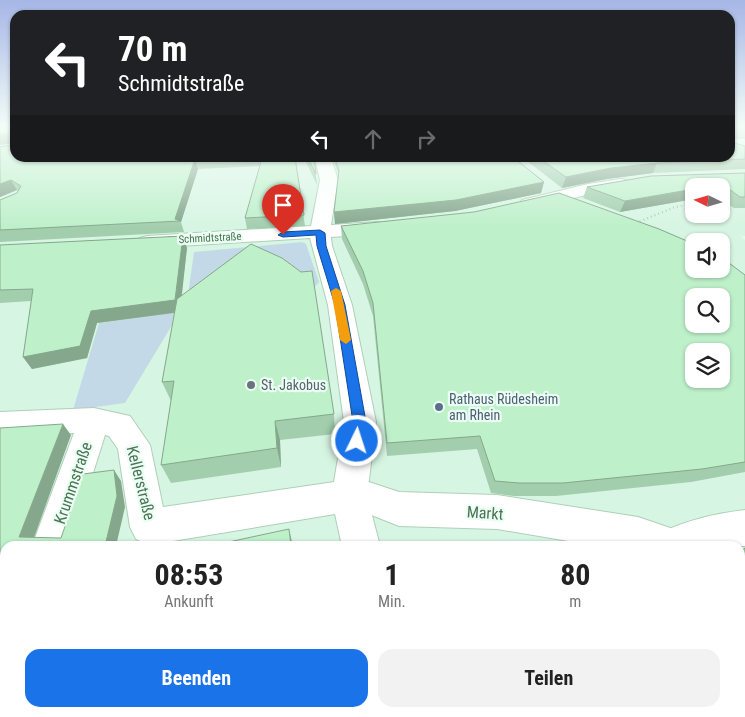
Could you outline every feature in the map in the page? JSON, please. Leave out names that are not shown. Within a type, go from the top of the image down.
[{"type":"street","points":[[324,162],[329,180],[320,233],[321,246],[340,305],[360,422],[348,496],[360,541]]},
{"type":"street","points":[[539,180],[560,198],[631,225]]},
{"type":"street","points":[[513,208],[560,198],[588,189],[637,182]]},
{"type":"street","name":"Schmidtstraße","points":[[126,243],[320,233],[393,226]]},
{"type":"street","name":"Kellerstraße","points":[[0,425],[94,420],[119,425],[134,445],[149,527],[348,496]]},
{"type":"street","name":"Krummstraße","points":[[53,541],[94,420]]},
{"type":"street","name":"Markt","points":[[348,496],[369,498],[399,509],[497,512],[638,535],[657,541]]},
{"type":"street","name":"Markt","points":[[685,541],[707,533],[745,528]]},
{"type":"path","points":[[631,225],[675,207],[685,205]]},
{"type":"shaded area","points":[[0,161],[745,161],[745,236],[741,237],[745,240],[745,541],[0,541]]},
{"type":"shaded area","points":[[302,242],[306,244],[319,282],[312,290],[187,302],[194,252]]},
{"type":"shaded area","points":[[180,312],[125,403],[73,410],[99,323]]},
{"type":"building","points":[[0,161],[194,162],[175,219],[180,221],[0,230],[0,200],[17,193],[21,186],[11,180],[0,184]]},
{"type":"building","points":[[261,162],[296,162],[304,215],[245,218]]},
{"type":"building","points":[[310,162],[314,162],[316,174]]},
{"type":"building","points":[[336,162],[519,162],[544,182],[456,200],[334,212],[339,170]]},
{"type":"building","points":[[545,162],[679,162],[611,168],[566,177]]},
{"type":"building","points":[[745,173],[745,197],[740,197],[730,190],[730,178],[685,178],[685,191],[625,201],[587,187],[651,176]]},
{"type":"building","points":[[559,193],[685,240],[685,278],[730,278],[730,264],[745,275],[745,462],[702,469],[563,483],[519,483],[495,481],[480,436],[387,443],[373,303],[363,271],[341,226],[474,212]]},
{"type":"building","points":[[183,236],[175,300],[91,311],[80,346],[23,357],[33,289],[0,290],[0,245]]},
{"type":"building","name":"St. Jakobus","points":[[251,244],[282,258],[301,272],[312,271],[334,414],[275,421],[277,448],[161,465],[174,381],[162,382],[177,299]]},
{"type":"building","points":[[63,424],[19,537],[61,538],[83,474],[114,470],[117,496],[106,541],[0,541],[0,428]]},
{"type":"building","points":[[289,529],[290,541],[233,541]]},
{"type":"slow traffic","points":[[336,291],[346,340]]},
{"type":"place","name":"St. Jakobus","points":[[251,385]]},
{"type":"place","name":"Rathaus Rüdesheim am Rhein","points":[[439,407]]},
{"type":"route","points":[[283,235],[320,233],[321,246],[340,305],[360,422],[357,441]]}]
